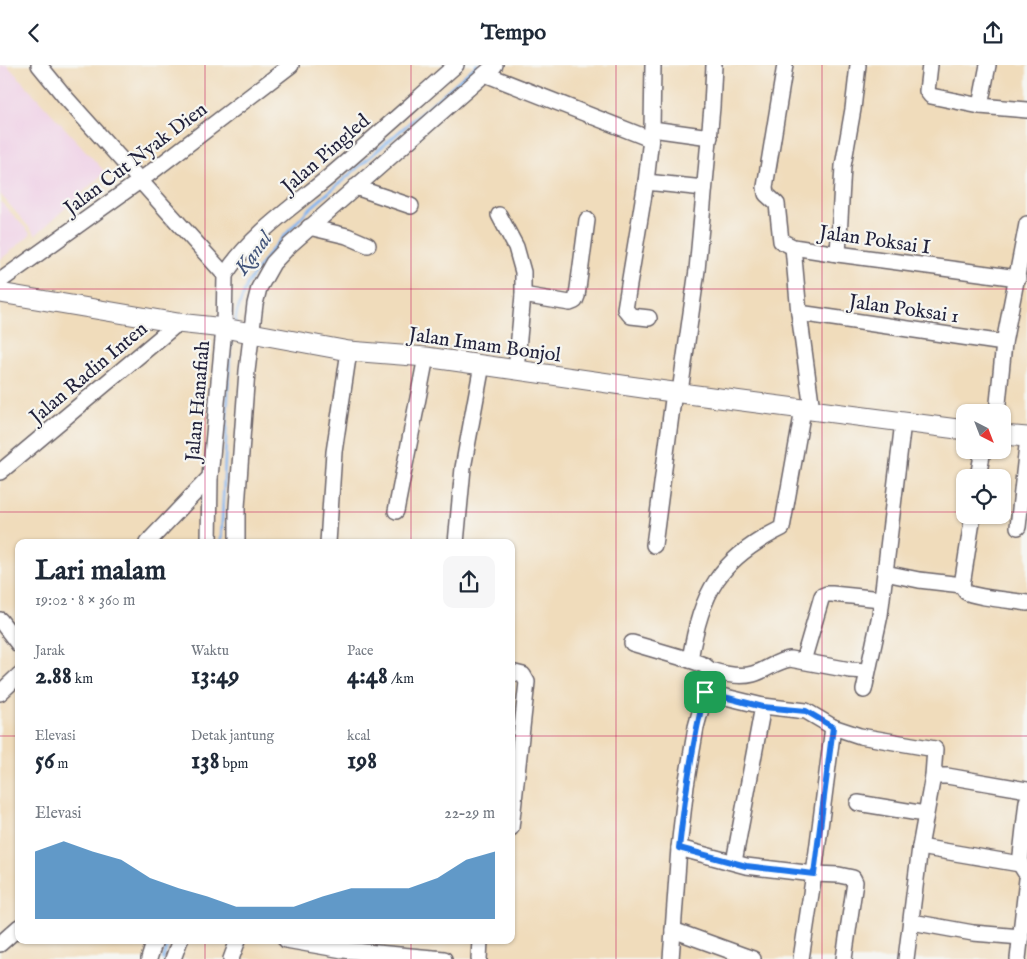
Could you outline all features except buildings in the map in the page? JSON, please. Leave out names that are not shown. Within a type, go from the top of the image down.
[{"type":"main road","name":"Jalan Imam Bonjol","points":[[0,293],[178,323],[249,332],[348,351],[426,357],[956,429]]},
{"type":"main road","points":[[1011,436],[1027,437]]},
{"type":"street","points":[[39,65],[66,98],[225,275]]},
{"type":"street","name":"Jalan Cut Nyak Dien","points":[[0,281],[141,180],[291,65]]},
{"type":"street","name":"Jalan Pingled","points":[[225,275],[232,264],[264,231],[360,150],[456,65]]},
{"type":"street","points":[[649,318],[631,316],[625,309],[646,182],[651,134],[653,65]]},
{"type":"street","points":[[654,545],[697,270],[710,137],[714,65]]},
{"type":"street","points":[[785,65],[765,187],[766,194],[777,204],[781,241],[794,247]]},
{"type":"street","points":[[838,255],[843,166],[853,109],[858,65]]},
{"type":"street","points":[[930,65],[927,91],[931,96],[980,106],[1027,111]]},
{"type":"street","points":[[980,106],[988,65]]},
{"type":"street","points":[[237,539],[237,507],[249,332],[259,288],[274,263],[309,227],[490,69],[651,134],[710,137]]},
{"type":"street","points":[[646,182],[704,188]]},
{"type":"street","points":[[355,187],[411,206]]},
{"type":"street","points":[[499,215],[516,247],[524,272],[516,370]]},
{"type":"street","points":[[523,295],[570,303],[574,301],[577,296],[587,220]]},
{"type":"street","points":[[998,404],[1004,343],[1027,224]]},
{"type":"street","points":[[309,227],[347,236],[368,245]]},
{"type":"street","name":"Jalan Poksai I","points":[[690,661],[698,625],[709,592],[716,579],[732,559],[745,549],[782,528],[808,410],[794,247],[838,255],[1018,277]]},
{"type":"street","name":"Jalan Hanafiah","points":[[151,539],[210,477],[224,328],[225,275]]},
{"type":"street","name":"Jalan Poksai 1","points":[[799,313],[1004,343]]},
{"type":"street","name":"Jalan Radin Inten","points":[[0,472],[178,323]]},
{"type":"street","points":[[328,539],[334,452],[348,351]]},
{"type":"street","points":[[396,511],[426,357]]},
{"type":"street","points":[[456,539],[463,468],[482,365]]},
{"type":"street","points":[[864,690],[882,599],[904,422]]},
{"type":"street","points":[[1018,527],[1027,446]]},
{"type":"street","points":[[209,539],[210,477]]},
{"type":"street","points":[[972,524],[962,585],[966,592],[1027,603]]},
{"type":"street","points":[[885,573],[919,580],[962,585]]},
{"type":"street","points":[[803,661],[822,596],[832,594],[882,599]]},
{"type":"street","points":[[0,620],[15,640]]},
{"type":"street","points":[[632,643],[704,665],[718,673],[740,676],[754,674],[782,660],[790,659],[850,670],[867,671]]},
{"type":"street","points":[[671,959],[679,848],[686,786],[696,727],[710,669]]},
{"type":"street","points":[[515,673],[523,675],[527,682],[515,792]]},
{"type":"street","points":[[0,693],[15,679]]},
{"type":"street","points":[[705,692],[763,707],[806,711],[833,727],[860,736],[934,747],[936,751],[933,776],[920,847],[906,959]]},
{"type":"street","points":[[734,863],[763,707]]},
{"type":"street","points":[[801,959],[833,727]]},
{"type":"street","points":[[933,776],[947,776],[1027,789]]},
{"type":"street","points":[[1018,959],[1026,907],[1027,801]]},
{"type":"street","points":[[858,803],[926,813]]},
{"type":"street","points":[[920,847],[1025,873]]},
{"type":"street","points":[[679,848],[746,866],[839,875],[854,879],[844,959]]},
{"type":"street","points":[[912,922],[973,933],[1021,937]]},
{"type":"street","points":[[673,930],[751,959]]},
{"type":"street","points":[[0,944],[15,931]]},
{"type":"street","points":[[149,959],[154,944]]},
{"type":"street","points":[[173,959],[179,944]]},
{"type":"street","points":[[231,959],[237,944]]},
{"type":"street","points":[[301,944],[343,955],[444,959]]},
{"type":"street","points":[[479,959],[480,944]]},
{"type":"shaded area","points":[[0,65],[7,65],[105,172],[36,235],[0,194]]},
{"type":"shaded area","points":[[0,201],[31,234],[0,260]]},
{"type":"waterway","name":"Kanal","points":[[235,323],[247,284],[270,252],[307,211],[477,65]]},
{"type":"waterway","name":"Kanal","points":[[221,539],[232,337]]},
{"type":"waterway","name":"Kanal","points":[[163,959],[168,944]]},
{"type":"route","points":[[705,692],[763,707],[806,711],[833,727],[814,874],[746,866],[679,848],[686,786],[696,727],[705,692]]}]
